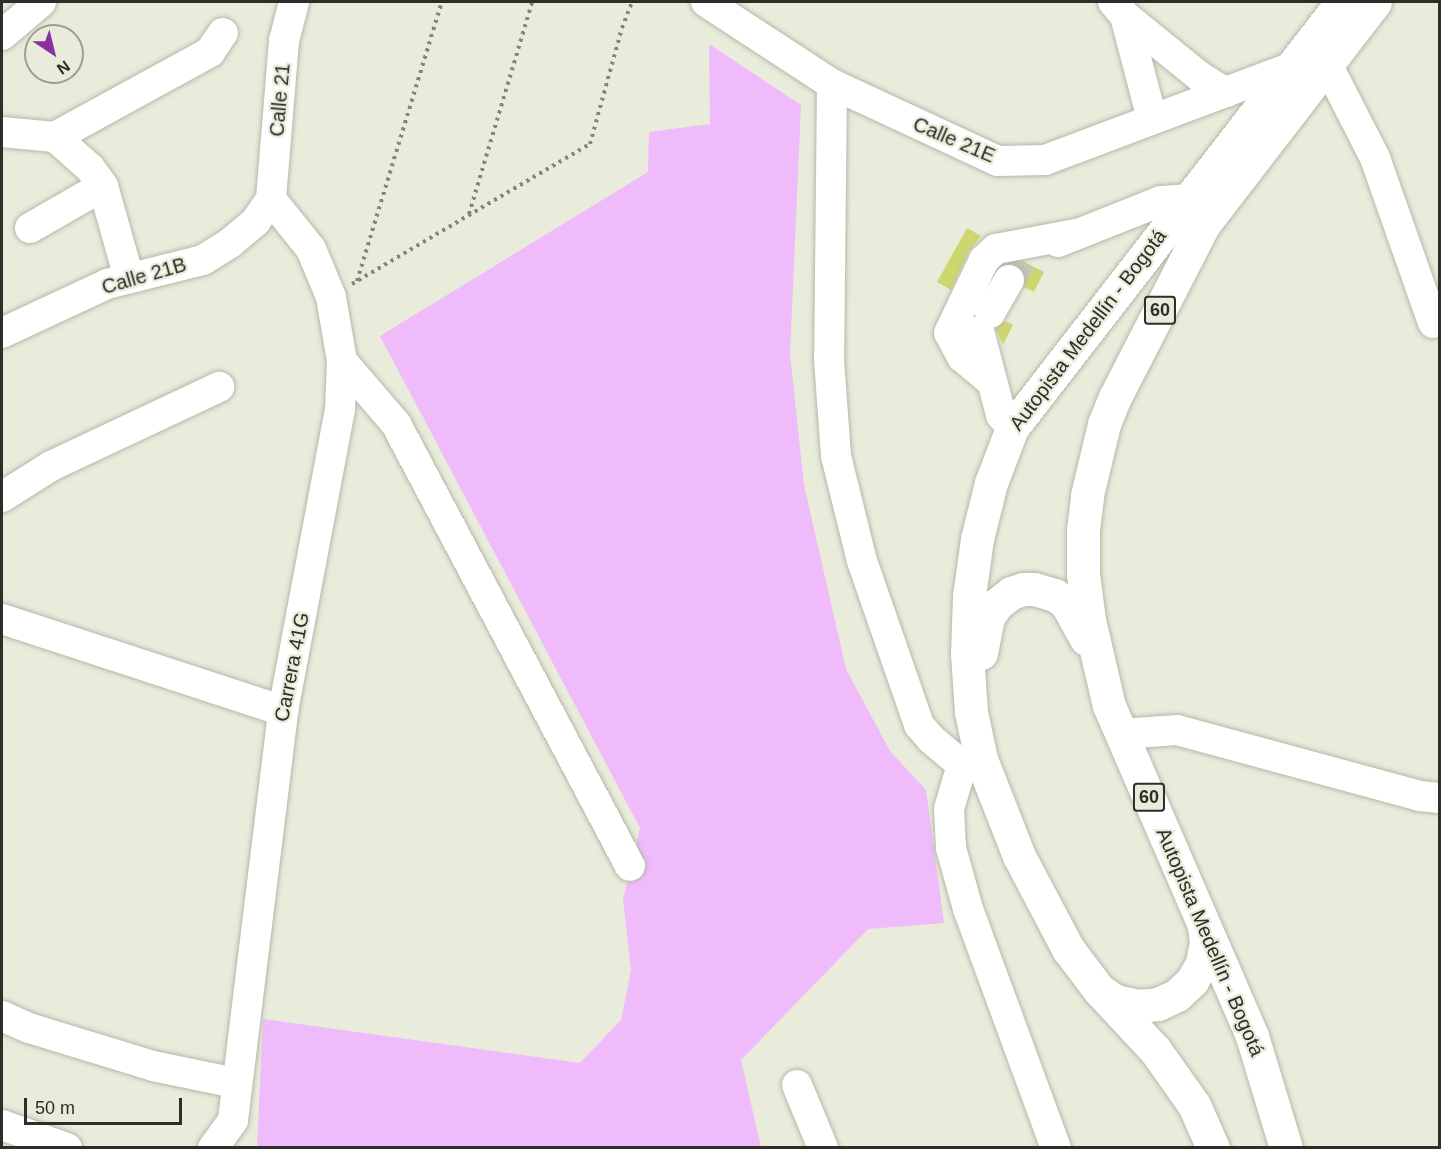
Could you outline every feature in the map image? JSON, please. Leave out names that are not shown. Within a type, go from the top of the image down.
[{"type":"highway","name":"Autopista Medellín - Bogotá","points":[[1213,1148],[1194,1105],[1155,1050],[1099,990],[1068,949],[1042,904],[1011,837],[972,762],[967,654],[969,596],[975,550],[991,483],[1012,428],[1342,2]]},
{"type":"highway","name":"Autopista Medellín - Bogotá","points":[[1286,1148],[1252,1035],[1109,706],[1089,620],[1083,574],[1083,530],[1087,495],[1104,424],[1115,397],[1204,224],[1375,2]]},
{"type":"highway","points":[[971,712],[988,617],[996,604],[1017,591],[1034,589],[1045,591],[1066,603],[1102,670]]},
{"type":"highway","points":[[1099,990],[1116,1001],[1137,1006],[1158,1004],[1177,995],[1192,981],[1202,963],[1206,942],[1203,922]]},
{"type":"street","points":[[2,35],[41,2]]},
{"type":"street","name":"Calle 21","points":[[271,199],[284,41],[294,2]]},
{"type":"street","name":"Calle 21E","points":[[706,2],[832,84],[998,161],[1045,160],[1290,68]]},
{"type":"street","points":[[1119,9],[1199,76],[1225,92]]},
{"type":"street","points":[[1119,9],[1152,119]]},
{"type":"street","points":[[55,138],[210,52],[223,33]]},
{"type":"street","points":[[1327,64],[1375,158],[1433,323]]},
{"type":"street","points":[[832,84],[829,360],[836,456],[862,561],[910,704],[919,724],[931,739],[972,762],[949,808],[951,848],[968,909],[1056,1148]]},
{"type":"street","points":[[2,132],[55,138],[90,168],[103,186],[129,278]]},
{"type":"street","points":[[30,228],[103,186]]},
{"type":"street","name":"Calle 21B","points":[[2,333],[107,284],[203,260],[230,243],[256,221],[271,199]]},
{"type":"street","name":"Carrera 41G","points":[[213,1148],[231,1134],[235,1083],[283,711],[340,410],[342,361],[331,297],[311,249],[271,199]]},
{"type":"street","points":[[1012,428],[1001,415],[992,382],[985,322],[1015,270],[1076,234],[1161,201],[1188,199]]},
{"type":"street","points":[[992,382],[962,357],[949,333],[984,260],[996,249],[1076,234]]},
{"type":"street","points":[[342,361],[396,424],[630,866]]},
{"type":"street","points":[[2,497],[51,466],[219,387]]},
{"type":"street","points":[[2,619],[283,711]]},
{"type":"street","points":[[1121,734],[1177,730],[1420,796],[1440,798]]},
{"type":"street","points":[[2,1016],[29,1028],[153,1066],[235,1083]]},
{"type":"street","points":[[797,1085],[823,1148]]},
{"type":"street","points":[[2,1125],[67,1148]]},
{"type":"path","points":[[357,281],[442,2]]},
{"type":"path","points":[[469,215],[532,2]]},
{"type":"path","points":[[331,297],[590,144],[632,2]]},
{"type":"shaded area","points":[[709,44],[801,105],[790,354],[804,485],[846,669],[890,751],[926,790],[944,923],[868,929],[741,1060],[761,1147],[257,1148],[263,1019],[580,1063],[621,1020],[631,970],[623,900],[640,828],[380,336],[648,172],[649,132],[710,124]]},
{"type":"building","points":[[967,228],[981,236],[968,253],[951,290],[937,282]]},
{"type":"building","points":[[1023,261],[1044,272],[1034,292],[1024,287],[1024,272],[1012,264]]},
{"type":"building","points":[[1005,321],[1013,325],[1003,345],[996,329]]},
{"type":"tunnel","points":[[1009,280],[1021,260]]}]
